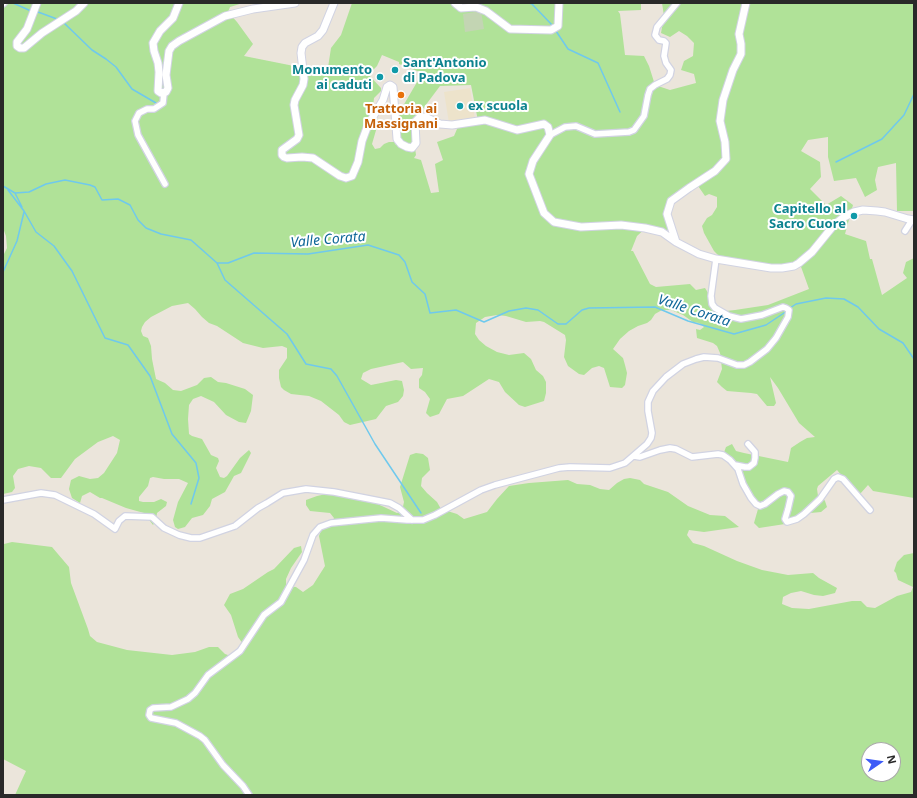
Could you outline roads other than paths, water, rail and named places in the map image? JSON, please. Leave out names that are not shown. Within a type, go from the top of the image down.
[{"type":"street","points":[[37,3],[27,29],[18,42],[18,46],[20,48],[24,48],[42,33],[76,11],[84,3]]},
{"type":"street","points":[[165,184],[138,135],[135,121],[139,113],[147,109],[154,109],[163,103],[162,93],[158,91],[159,72],[153,43],[160,31],[173,18],[178,3]]},
{"type":"street","points":[[162,93],[166,92],[168,88],[166,74],[169,51],[172,46],[179,41],[226,16],[253,9],[295,3]]},
{"type":"street","points":[[334,3],[323,30],[318,36],[305,43],[302,47],[303,86],[294,100],[299,135],[297,139],[282,150],[282,155],[284,157],[313,158],[340,176],[346,178],[352,176],[358,162],[362,141],[368,125],[383,100],[387,86],[390,85],[393,87],[397,139],[401,144],[407,147],[412,148],[416,143],[415,122],[420,117],[425,117],[440,124],[452,126],[485,120],[517,130],[544,124],[548,127],[550,135]]},
{"type":"street","points":[[455,3],[462,8],[476,7],[486,11],[510,29],[554,28],[559,13],[559,3]]},
{"type":"street","points":[[677,3],[658,27],[656,35],[659,40],[666,43],[664,56],[670,70],[670,75],[667,79],[650,89],[644,116],[634,130],[629,132],[595,134],[576,126],[565,127],[550,135],[532,161],[529,174],[544,213],[554,222],[581,227],[621,225],[662,232],[676,242],[699,254],[716,259],[771,268],[794,266],[812,252],[839,221],[854,212],[863,210],[881,212],[913,220],[905,231]]},
{"type":"street","points":[[676,242],[667,214],[671,201],[715,171],[726,159],[726,142],[720,121],[723,100],[733,70],[741,54],[739,34],[746,3]]},
{"type":"street","points":[[248,795],[242,786],[222,765],[205,740],[176,723],[151,718],[149,715],[150,710],[153,708],[171,707],[188,699],[195,693],[208,675],[240,651],[264,615],[281,602],[304,560],[313,535],[320,526],[331,523],[381,518],[412,520],[427,518],[480,490],[495,484],[566,467],[616,467],[625,463],[634,456],[647,444],[651,438],[652,433],[648,408],[649,397],[653,391],[677,368],[704,357],[718,358],[740,365],[747,364],[755,359],[776,338],[788,318],[789,310],[782,307],[762,315],[738,319],[717,310],[713,306],[711,299],[716,259]]},
{"type":"street","points":[[735,465],[745,468],[754,463],[755,452],[748,444]]},
{"type":"street","points":[[634,456],[640,457],[670,448],[676,449],[692,457],[720,454],[735,465],[751,498],[756,504],[760,506],[784,491],[788,492],[791,496],[785,519],[787,522],[797,519],[804,514],[820,499],[834,479],[838,477],[843,479],[870,510]]},
{"type":"street","points":[[3,500],[41,493],[55,494],[94,514],[115,529],[119,521],[125,516],[152,517],[164,528],[179,535],[191,538],[200,538],[235,526],[258,508],[283,493],[306,489],[334,492],[390,502],[412,520]]},
{"type":"waterway","points":[[13,3],[31,11]]},
{"type":"waterway","points":[[529,3],[532,4],[553,26]]},
{"type":"waterway","points":[[38,12],[57,19]]},
{"type":"waterway","points":[[63,22],[92,50],[116,67],[132,89],[156,103]]},
{"type":"waterway","points":[[556,31],[568,49],[598,63],[620,112]]},
{"type":"waterway","points":[[836,162],[882,139],[904,115],[914,94]]},
{"type":"waterway","name":"Valle Corata","points":[[3,186],[15,193],[29,192],[46,184],[65,180],[90,185],[95,187],[102,200],[118,199],[130,205],[138,220],[146,228],[161,234],[191,240],[217,263],[228,263],[254,253],[308,254],[368,245],[399,255],[405,262],[412,282],[425,294],[430,313],[456,310],[484,322],[509,311],[526,308],[538,310],[558,324],[566,324],[582,310],[589,308],[655,307],[688,321],[734,334],[766,325],[787,311]]},
{"type":"waterway","points":[[8,190],[24,211],[36,232],[54,246],[72,271],[105,338],[128,345],[150,376],[172,434],[196,463],[199,478],[191,504]]},
{"type":"waterway","points":[[15,193],[22,207]]},
{"type":"waterway","points":[[3,272],[17,241],[24,212]]},
{"type":"waterway","points":[[217,263],[225,280],[287,334],[306,364],[331,369],[337,376],[375,444],[421,513]]},
{"type":"waterway","name":"Valle Corata","points":[[790,308],[796,304],[826,298],[844,299],[858,307],[879,329],[903,343],[914,359]]},
{"type":"place","name":"Sant'Antonio di Padova","points":[[395,70]]},
{"type":"place","name":"Monumento ai caduti","points":[[380,77]]},
{"type":"place","name":"Trattoria ai Massignani","points":[[401,95]]},
{"type":"place","name":"ex scuola","points":[[460,106]]},
{"type":"place","name":"Capitello al Sacro Cuore","points":[[854,216]]}]
